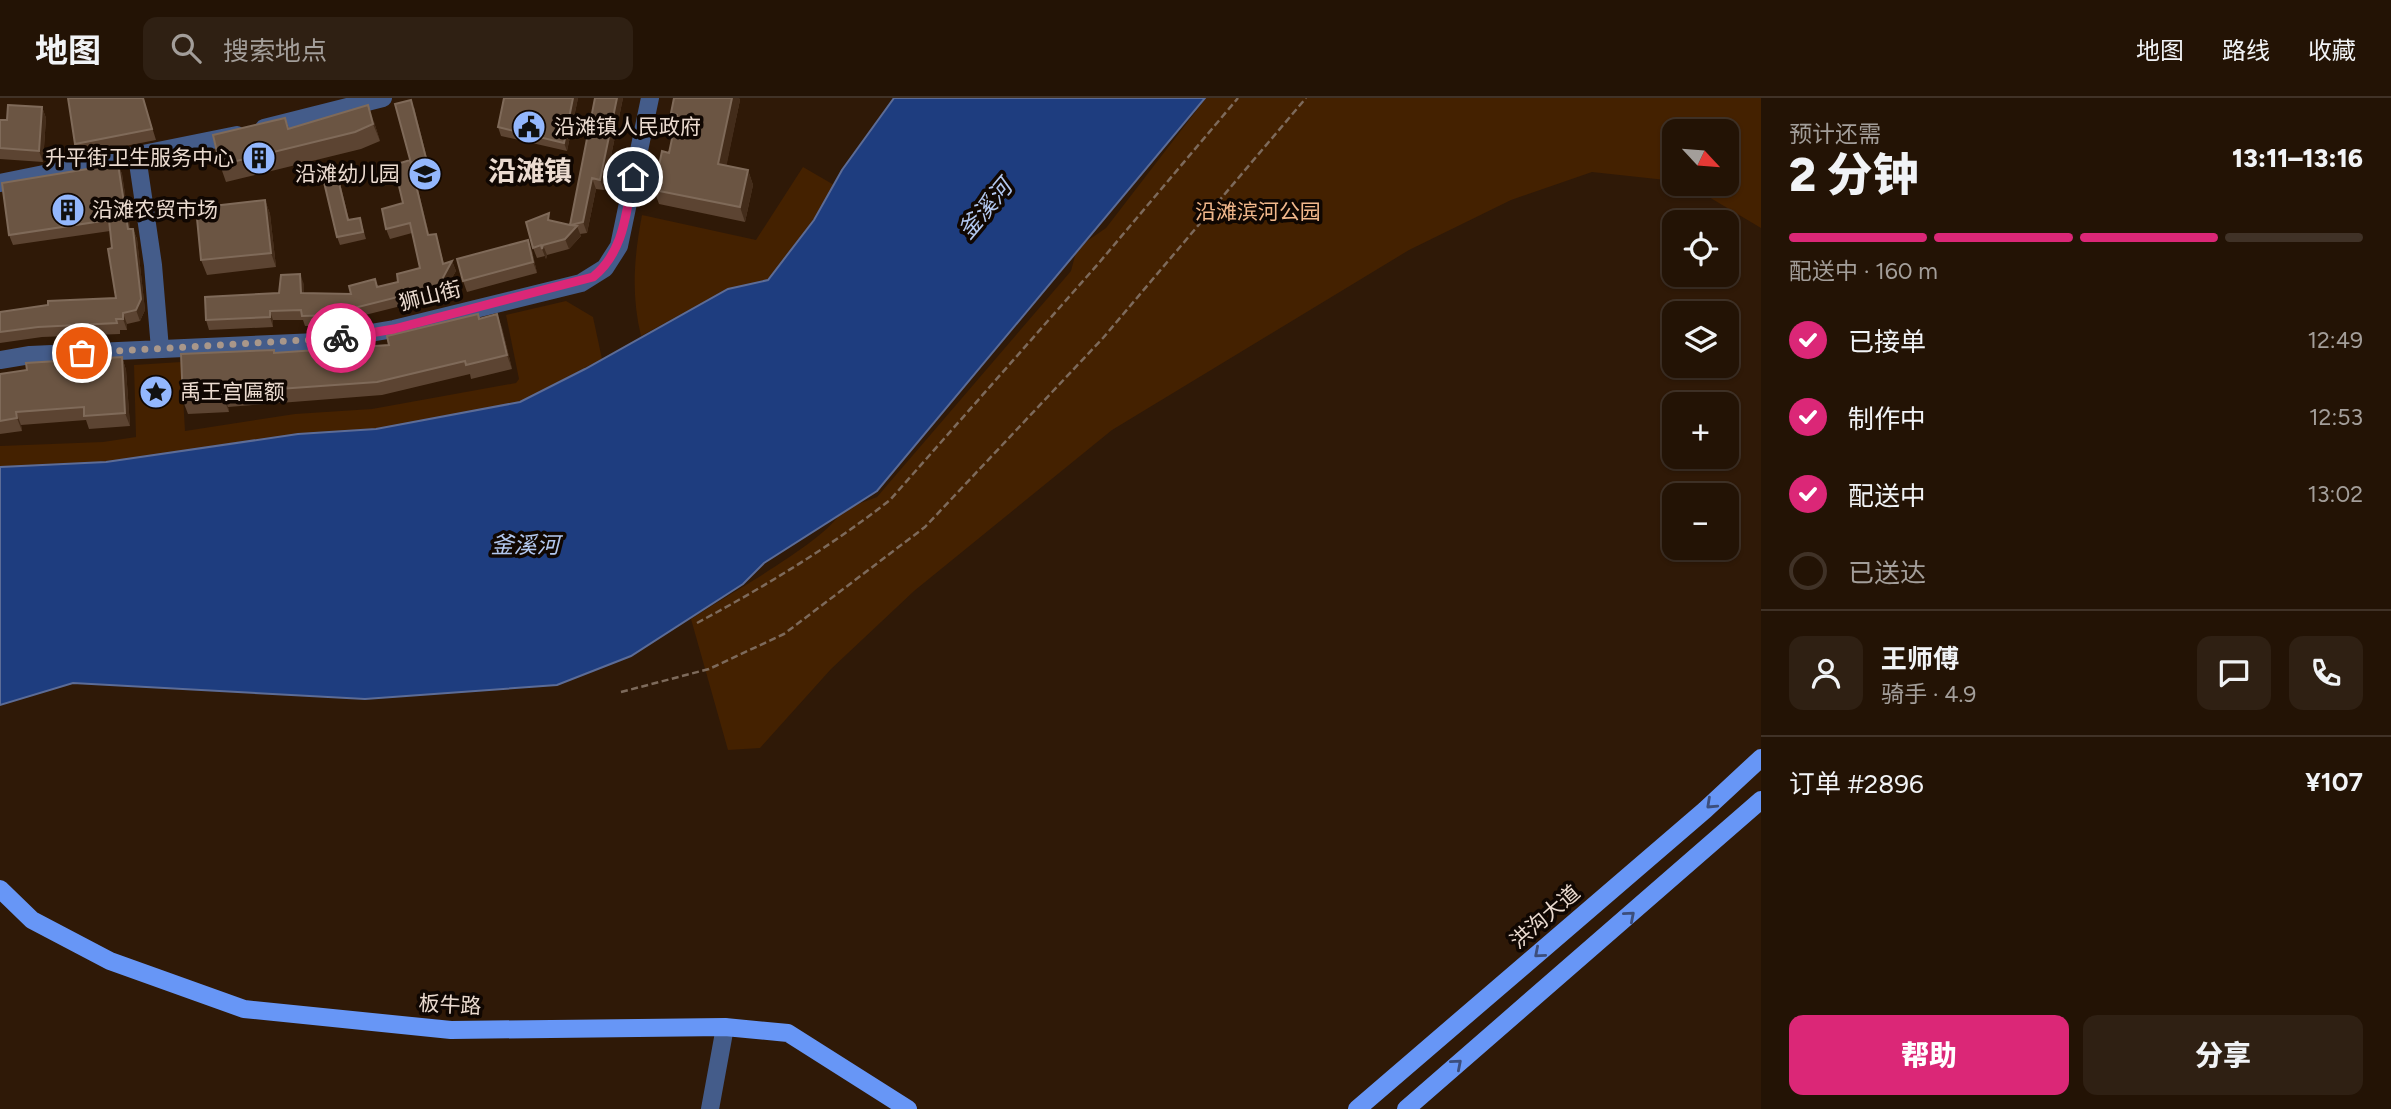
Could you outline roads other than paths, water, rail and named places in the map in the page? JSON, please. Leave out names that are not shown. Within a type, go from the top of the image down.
[{"type":"main road","name":"洪沟大道","points":[[1357,1109],[1705,810],[1761,758]]},
{"type":"main road","points":[[1406,1109],[1761,800]]},
{"type":"main road","name":"板牛路","points":[[0,889],[32,920],[110,961],[244,1009],[451,1030],[725,1027],[788,1032],[908,1109]]},
{"type":"street","points":[[0,183],[137,156],[323,105],[383,98]]},
{"type":"street","name":"狮山街","points":[[0,360],[30,355],[317,342],[353,337],[580,283],[605,268],[619,246],[650,98]]},
{"type":"street","points":[[137,156],[153,265],[160,349]]},
{"type":"street","points":[[710,1109],[725,1027]]},
{"type":"water","name":"釜溪河","points":[[894,98],[1205,98],[877,491],[764,563],[743,584],[631,656],[557,685],[365,699],[73,683],[0,705],[0,467],[106,462],[298,434],[376,429],[520,402],[728,289],[768,280],[814,220],[842,170]]},
{"type":"place","name":"沿滩镇人民政府","points":[[529,127]]},
{"type":"place","name":"升平街卫生服务中心","points":[[259,158]]},
{"type":"place","name":"沿滩幼儿园","points":[[425,174]]},
{"type":"place","name":"沿滩农贸市场","points":[[68,210]]},
{"type":"place","name":"禹王宫匾额","points":[[156,392]]},
{"type":"district","name":"沿滩镇","points":[[530,171]]},
{"type":"park label","name":"沿滩滨河公园","points":[[1258,212]]}]
